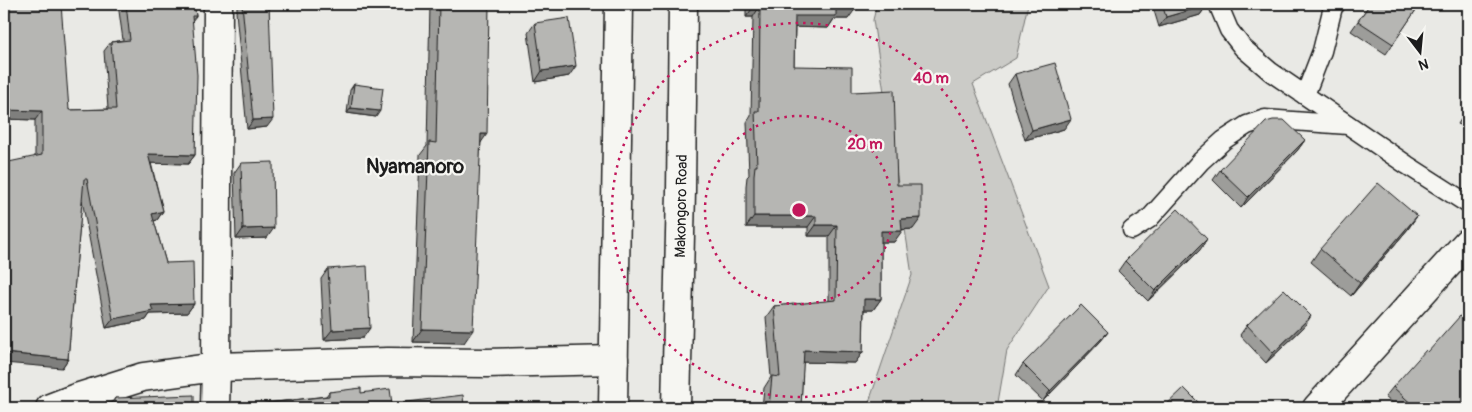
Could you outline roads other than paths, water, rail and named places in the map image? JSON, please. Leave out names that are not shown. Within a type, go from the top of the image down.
[{"type":"street","points":[[215,408],[218,4]]},
{"type":"street","points":[[613,408],[619,4]]},
{"type":"street","name":"Makongoro Road","points":[[676,408],[682,192],[683,4]]},
{"type":"street","points":[[1317,408],[1468,242]]},
{"type":"street","points":[[50,408],[143,377],[216,367],[388,362],[614,360]]},
{"type":"lane","points":[[1218,4],[1229,30],[1243,48],[1271,72],[1407,165],[1468,204]]},
{"type":"lane","points":[[1305,95],[1322,51],[1333,7],[1336,4]]},
{"type":"lane","points":[[1132,230],[1148,218],[1201,160],[1224,140],[1247,125],[1265,119],[1348,125]]},
{"type":"district","name":"Nyamanoro","points":[[415,166]]}]
